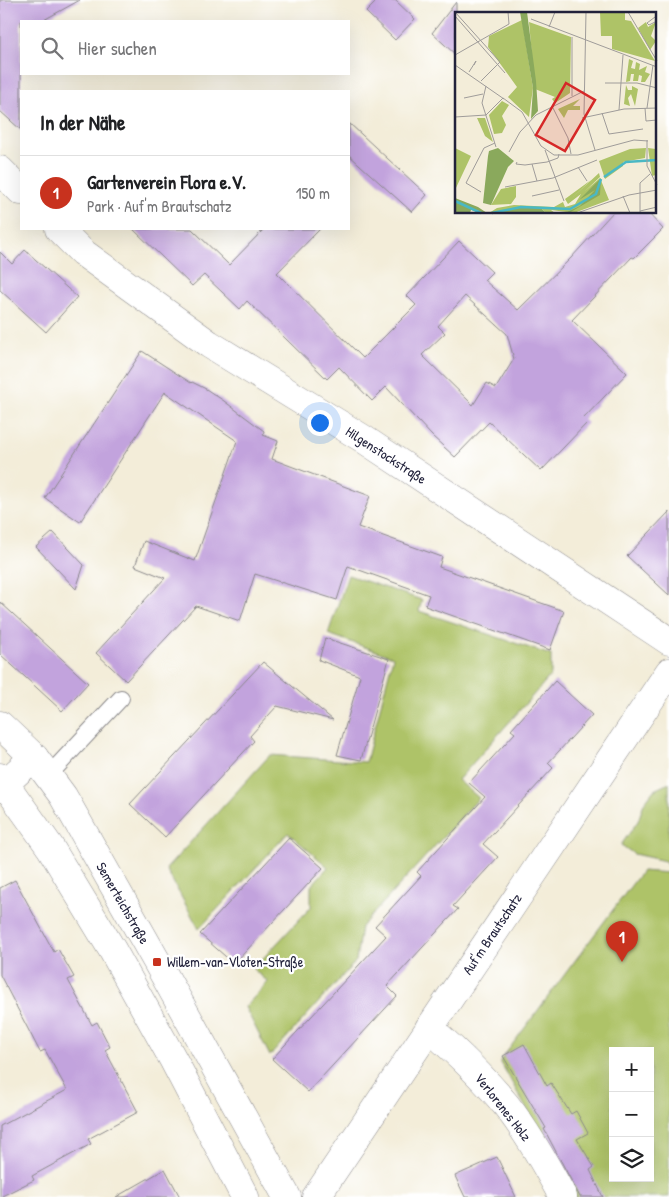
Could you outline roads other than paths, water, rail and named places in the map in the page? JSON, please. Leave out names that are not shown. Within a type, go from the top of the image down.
[{"type":"street","points":[[0,170],[20,190]]},
{"type":"street","name":"Hilgenstockstraße","points":[[59,230],[82,252],[209,344],[362,438],[669,641]]},
{"type":"street","name":"Auf'm Brautschatz","points":[[316,1197],[669,672]]},
{"type":"street","name":"Semerteichstraße","points":[[0,725],[41,766],[62,796],[157,962],[287,1197]]},
{"type":"street","points":[[41,766],[2,782],[50,847],[113,951],[174,1061],[245,1197]]},
{"type":"street","name":"Verlorenes Holz","points":[[429,1028],[463,1057],[506,1105],[538,1152],[564,1197]]},
{"type":"lane","points":[[41,766],[121,698]]},
{"type":"place","name":"Willem-van-Vloten-Straße","points":[[157,962]]},
{"type":"place","name":"Gartenverein Flora e.V.","points":[[622,962]]}]
